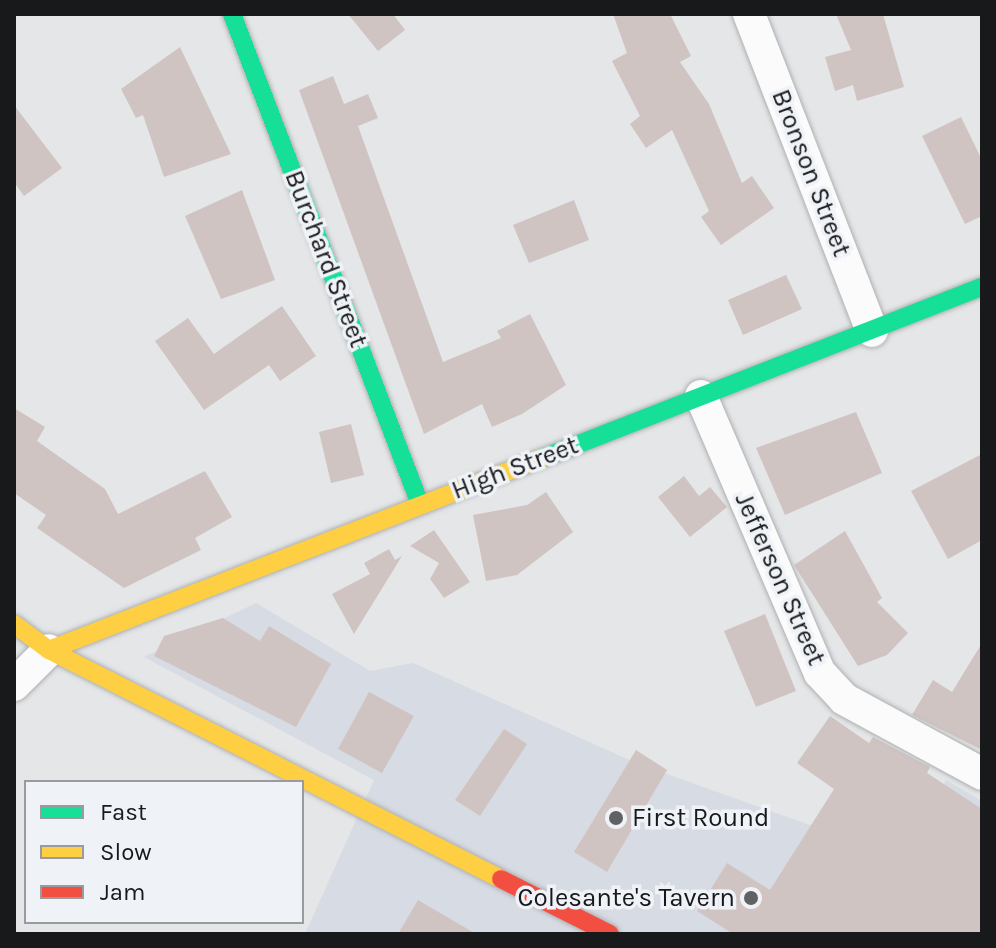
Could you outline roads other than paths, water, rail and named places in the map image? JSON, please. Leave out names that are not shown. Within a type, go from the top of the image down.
[{"type":"street","name":"Burchard Street","points":[[232,14],[420,504]]},
{"type":"street","name":"Bronson Street","points":[[749,14],[872,331]]},
{"type":"street","name":"High Street","points":[[49,650],[982,287]]},
{"type":"street","name":"Jefferson Street","points":[[701,396],[820,673],[844,699],[982,774]]},
{"type":"street","points":[[14,624],[49,650],[610,934]]},
{"type":"street","points":[[14,685],[49,650]]},
{"type":"place","name":"First Round","points":[[616,818]]},
{"type":"place","name":"Colesante's Tavern","points":[[751,898]]}]
